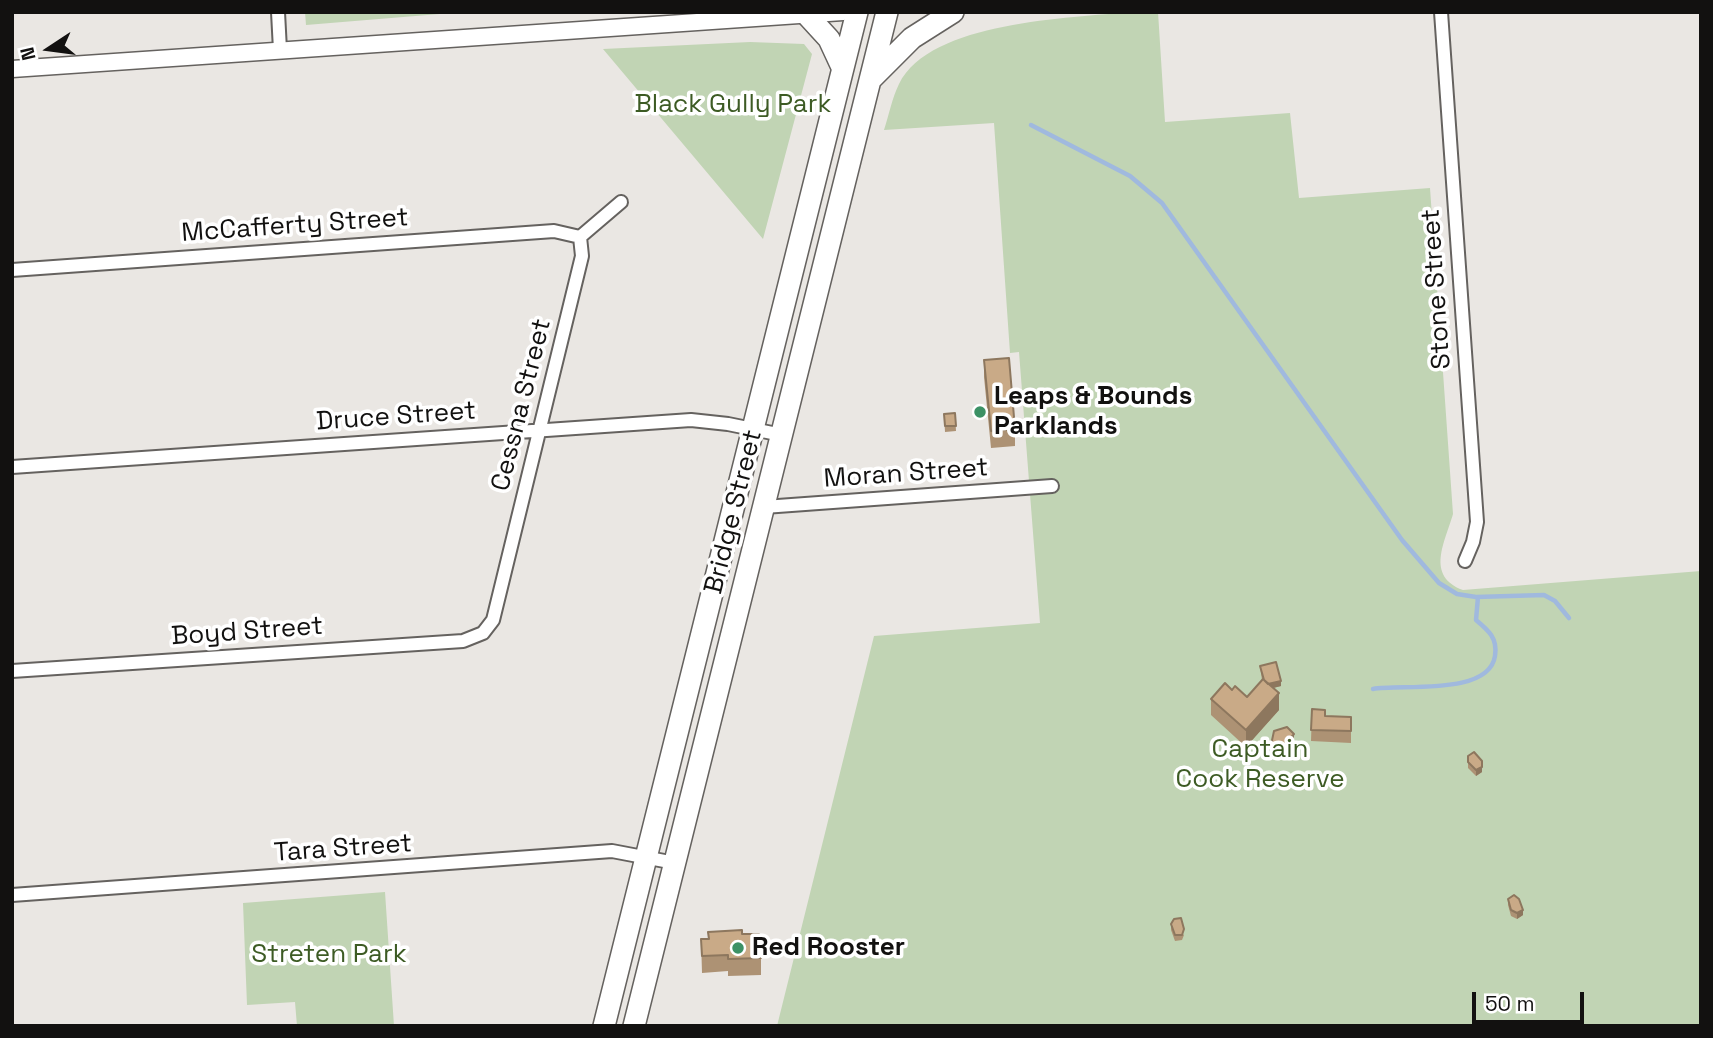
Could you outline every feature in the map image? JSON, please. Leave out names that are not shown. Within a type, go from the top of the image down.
[{"type":"highway","name":"Bridge Street","points":[[604,1026],[856,12]]},
{"type":"highway","name":"Bridge Street","points":[[634,1026],[887,12]]},
{"type":"highway","points":[[871,79],[912,38],[953,12]]},
{"type":"highway","points":[[807,15],[829,39],[842,67]]},
{"type":"street","points":[[278,12],[280,50]]},
{"type":"street","points":[[12,69],[843,12]]},
{"type":"street","name":"Stone Street","points":[[1441,12],[1477,522],[1465,561]]},
{"type":"street","points":[[580,237],[621,202]]},
{"type":"street","name":"McCafferty Street","points":[[12,270],[554,231],[580,237]]},
{"type":"street","name":"Cessna Street","points":[[483,634],[494,620],[582,256],[580,237]]},
{"type":"street","name":"Druce Street","points":[[12,467],[691,420],[782,435]]},
{"type":"street","name":"Moran Street","points":[[764,507],[1052,486]]},
{"type":"street","name":"Boyd Street","points":[[12,671],[463,641],[483,634]]},
{"type":"street","name":"Tara Street","points":[[12,895],[612,851],[675,863]]},
{"type":"green space","points":[[305,12],[464,12],[306,25]]},
{"type":"green space","name":"Captain Cook Reserve","points":[[1158,12],[1165,122],[1290,113],[1299,198],[1430,188],[1453,514],[1443,547],[1441,567],[1451,584],[1463,590],[1701,571],[1701,1026],[777,1026],[874,636],[1040,623],[1019,352],[1010,353],[994,123],[884,130],[894,95],[915,63],[940,47],[970,35],[1039,21]]},
{"type":"green space","name":"Black Gully Park","points":[[750,42],[804,44],[812,54],[763,239],[603,49]]},
{"type":"green space","name":"Streten Park","points":[[385,892],[394,1026],[297,1026],[295,1002],[247,1005],[243,903]]},
{"type":"building","points":[[1009,358],[1015,429],[991,431],[984,360]]},
{"type":"building","points":[[955,413],[956,426],[945,426],[944,414]]},
{"type":"building","points":[[1276,662],[1281,681],[1268,684],[1260,666]]},
{"type":"building","points":[[1263,679],[1279,693],[1246,730],[1211,699],[1225,683],[1232,690],[1235,686],[1247,697]]},
{"type":"building","points":[[1312,709],[1325,710],[1325,716],[1351,717],[1351,731],[1311,730]]},
{"type":"building","points":[[1287,727],[1294,734],[1282,748],[1277,749],[1271,745],[1274,731]]},
{"type":"building","points":[[1474,752],[1482,761],[1482,767],[1476,770],[1468,762],[1468,756]]},
{"type":"building","points":[[1514,895],[1519,899],[1523,910],[1517,913],[1511,910],[1508,899]]},
{"type":"building","points":[[1181,918],[1184,929],[1182,935],[1175,935],[1171,924],[1174,919]]},
{"type":"building","points":[[742,930],[742,934],[759,934],[761,958],[728,959],[728,955],[702,956],[701,939],[709,939],[708,932]]},
{"type":"waterway","points":[[1031,125],[1130,176],[1162,203],[1402,540],[1439,583],[1457,594],[1476,597],[1544,595],[1555,601],[1569,618]]},
{"type":"waterway","points":[[1373,689],[1462,683],[1489,669],[1496,650],[1488,631],[1476,620],[1478,597]]},
{"type":"place","name":"Leaps & Bounds Parklands","points":[[980,412]]},
{"type":"place","name":"Red Rooster","points":[[738,948]]}]
